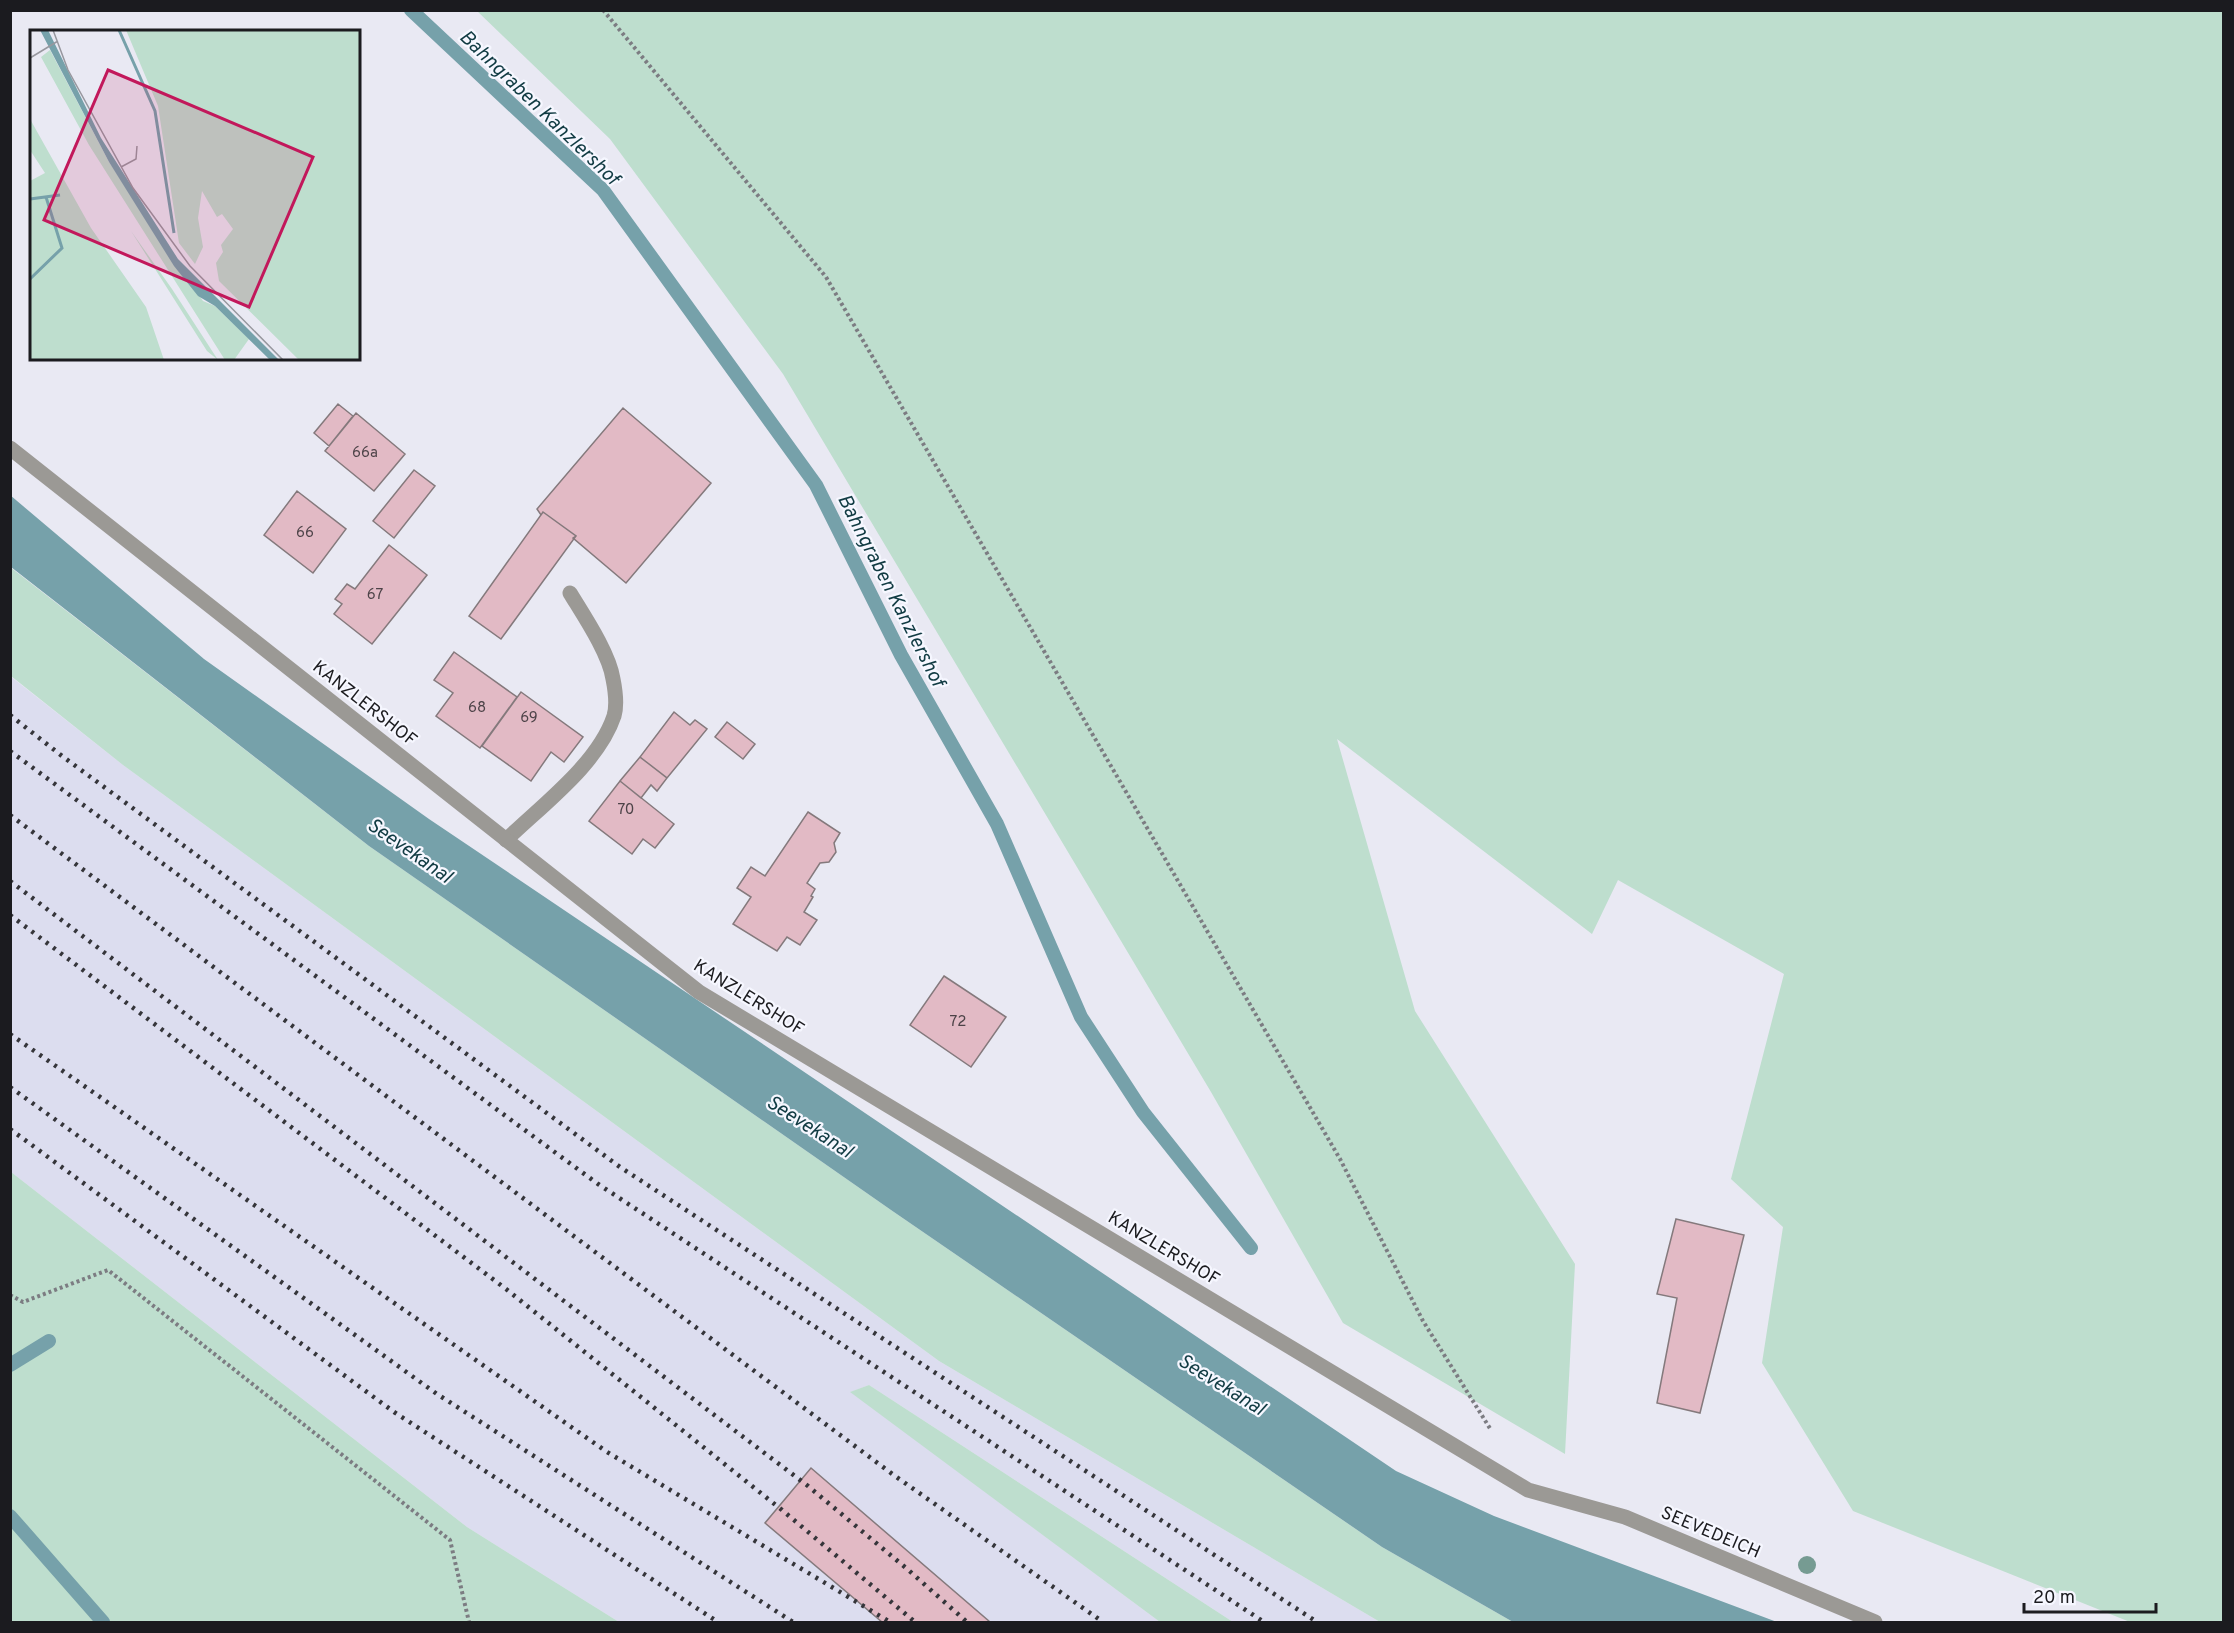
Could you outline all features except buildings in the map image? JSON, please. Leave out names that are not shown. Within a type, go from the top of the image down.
[{"type":"street","name":"KANZLERSHOF","points":[[10,447],[699,992],[1528,1490]]},
{"type":"street","points":[[506,840],[583,767],[602,744],[615,714],[613,677],[597,636],[570,593]]},
{"type":"street","name":"SEEVEDEICH","points":[[1528,1490],[1625,1517],[1875,1623]]},
{"type":"path","points":[[603,10],[826,277],[1340,1159],[1423,1321],[1491,1430]]},
{"type":"path","points":[[10,1295],[23,1302],[108,1270],[450,1540],[469,1623]]},
{"type":"shaded area","points":[[10,676],[123,765],[939,1361],[1380,1622],[1233,1622],[869,1385],[851,1392],[1160,1622],[619,1622],[467,1527],[11,1172]]},
{"type":"green space","points":[[477,11],[2223,11],[2223,1622],[2130,1622],[1853,1511],[1762,1363],[1783,1227],[1731,1179],[1784,974],[1618,880],[1592,934],[1337,739],[1415,1011],[1575,1264],[1565,1454],[1343,1323],[1211,1092],[783,374],[610,139]]},
{"type":"green space","points":[[10,567],[369,846],[891,1210],[1382,1547],[1513,1622],[1380,1622],[939,1361],[123,765],[11,676]]},
{"type":"green space","points":[[11,1172],[467,1527],[619,1622],[11,1622]]},
{"type":"green space","points":[[869,1385],[1233,1622],[1160,1622],[850,1392]]},
{"type":"water","name":"Seevekanal","points":[[10,495],[204,659],[429,819],[1396,1471],[1494,1516],[1777,1622],[1513,1622],[1382,1547],[891,1210],[369,846],[11,567]]},
{"type":"waterway","name":"Bahngraben Kanzlershof","points":[[411,10],[603,190],[816,485],[901,655],[997,824],[1081,1017],[1143,1112],[1251,1248]]},
{"type":"waterway","points":[[10,1365],[49,1341]]},
{"type":"waterway","points":[[10,1516],[103,1622]]},
{"type":"railway","points":[[10,715],[62,756],[620,1167],[1317,1622]]},
{"type":"railway","points":[[10,751],[598,1184],[1264,1622]]},
{"type":"railway","points":[[10,815],[895,1476],[1103,1622]]},
{"type":"railway","points":[[10,881],[808,1486],[967,1622]]},
{"type":"railway","points":[[10,915],[506,1289],[782,1510],[915,1622]]},
{"type":"railway","points":[[10,1034],[607,1452],[890,1622]]},
{"type":"railway","points":[[10,1087],[437,1394],[793,1622]]},
{"type":"railway","points":[[10,1129],[394,1412],[718,1622]]}]
